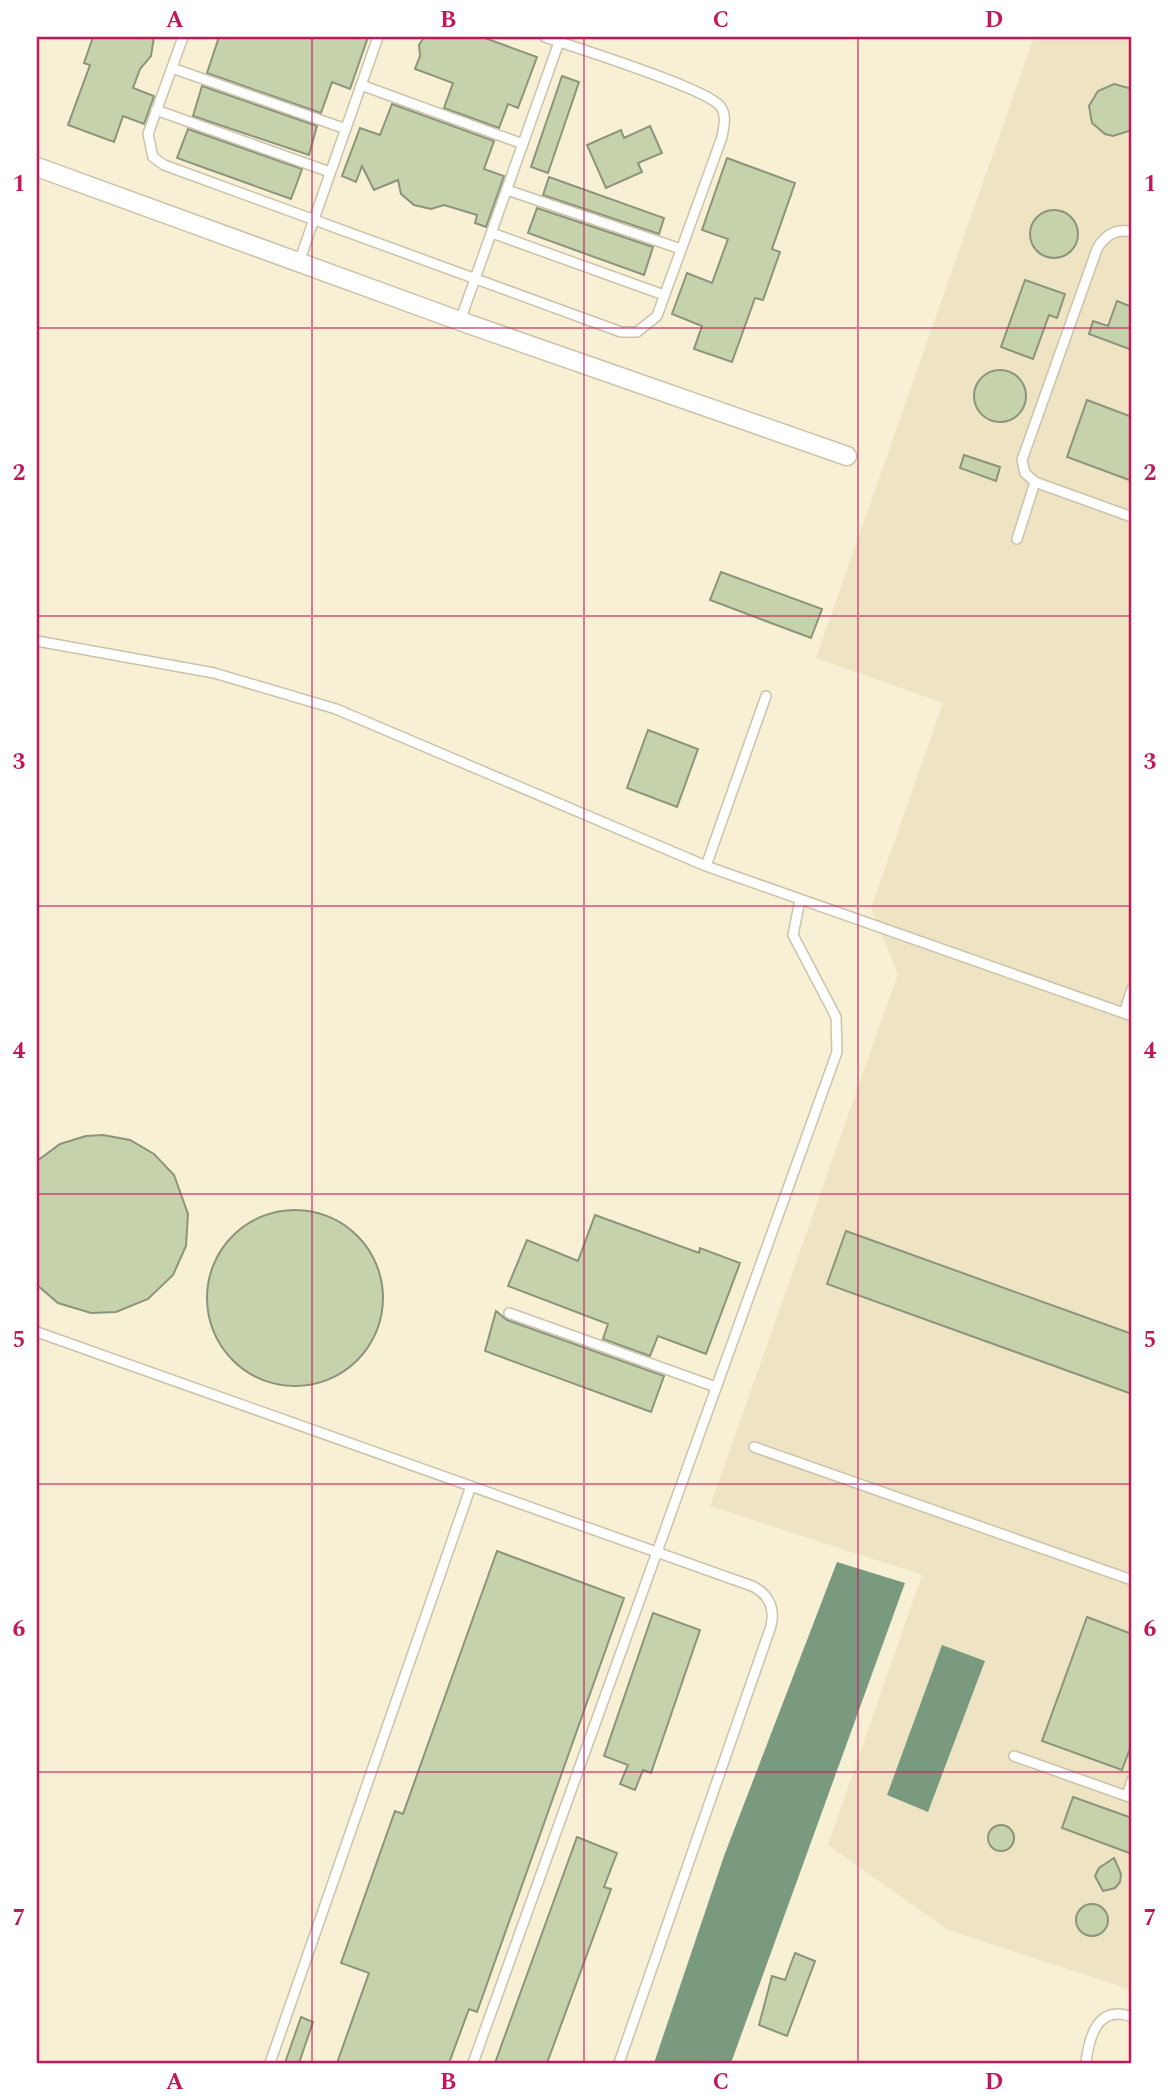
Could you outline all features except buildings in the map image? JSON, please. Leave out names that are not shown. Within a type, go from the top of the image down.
[{"type":"street","points":[[37,167],[460,321],[847,456]]},
{"type":"lane","points":[[183,37],[148,134],[148,146],[153,158],[164,165],[621,332],[637,332],[648,326],[657,316],[726,120],[721,107],[694,90],[545,37]]},
{"type":"lane","points":[[299,262],[379,37]]},
{"type":"lane","points":[[460,321],[559,42]]},
{"type":"lane","points":[[172,68],[346,129]]},
{"type":"lane","points":[[362,85],[523,144]]},
{"type":"lane","points":[[156,110],[330,172]]},
{"type":"lane","points":[[507,190],[681,249]]},
{"type":"lane","points":[[1132,232],[1118,231],[1109,234],[1097,249],[1023,453],[1025,473],[1035,482],[1132,517]]},
{"type":"lane","points":[[492,233],[664,295]]},
{"type":"lane","points":[[1017,538],[1035,482]]},
{"type":"lane","points":[[37,640],[214,673],[336,709],[706,866],[1128,1014],[1132,989]]},
{"type":"lane","points":[[706,866],[766,696]]},
{"type":"lane","points":[[473,2063],[836,1052],[838,1028],[831,1006],[793,934],[800,900]]},
{"type":"lane","points":[[509,1313],[716,1387]]},
{"type":"lane","points":[[37,1332],[760,1590],[770,1602],[773,1618],[619,2063]]},
{"type":"lane","points":[[754,1447],[1132,1580]]},
{"type":"lane","points":[[270,2063],[471,1486]]},
{"type":"lane","points":[[1014,1756],[1129,1797],[1132,1780]]},
{"type":"lane","points":[[1087,2063],[1091,2032],[1100,2020],[1113,2014],[1132,2017]]},
{"type":"shaded area","points":[[1034,37],[1132,37],[1132,1990],[948,1930],[828,1845],[922,1575],[710,1506],[898,974],[871,908],[943,703],[816,658]]},
{"type":"shaded area","points":[[837,1562],[905,1583],[731,2063],[654,2063],[724,1856]]},
{"type":"shaded area","points":[[942,1645],[985,1661],[928,1812],[887,1795]]}]
